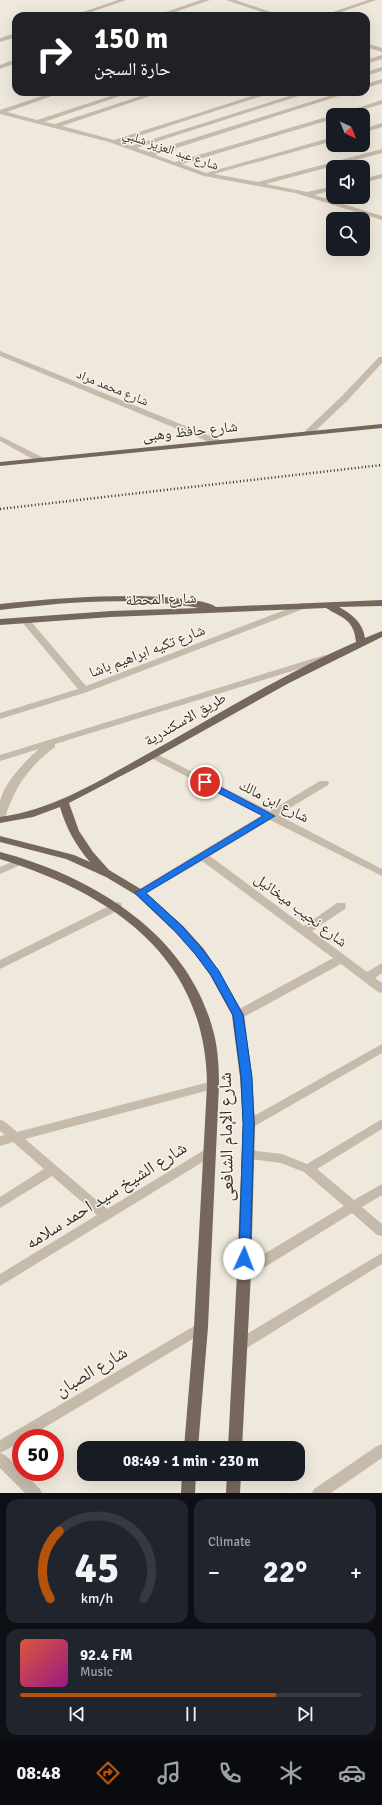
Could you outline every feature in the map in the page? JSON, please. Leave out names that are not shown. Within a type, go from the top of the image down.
[{"type":"main road","name":"شارع حافظ وهبى","points":[[0,464],[382,426]]},
{"type":"main road","points":[[0,607],[32,603],[127,598],[199,604],[227,610]]},
{"type":"main road","points":[[324,606],[382,603]]},
{"type":"main road","points":[[324,606],[341,612],[354,621],[359,627],[361,642]]},
{"type":"main road","name":"شارع المحطة","points":[[0,622],[111,614],[324,606]]},
{"type":"main road","name":"طريق الاسكندرية","points":[[0,819],[18,818],[38,813],[64,803],[153,755],[277,683],[361,642],[382,634]]},
{"type":"main road","points":[[64,803],[69,822],[78,840],[92,858],[110,875]]},
{"type":"main road","name":"شارع الإمام الشافعى","points":[[0,839],[70,857],[110,875],[140,893],[179,929],[199,951],[215,974],[238,1015],[246,1077],[249,1124],[244,1273],[235,1441]]},
{"type":"main road","name":"شارع الإمام الشافعى","points":[[0,855],[62,876],[87,888],[117,906],[142,926],[164,948],[182,972],[196,998],[206,1025],[212,1054],[213,1085],[201,1327],[192,1441]]},
{"type":"main road","points":[[188,1493],[189,1481]]},
{"type":"main road","points":[[233,1493],[234,1481]]},
{"type":"street","points":[[86,12],[123,0]]},
{"type":"street","points":[[170,12],[207,0]]},
{"type":"street","points":[[229,0],[267,12]]},
{"type":"street","points":[[336,12],[373,0]]},
{"type":"street","points":[[0,40],[12,36]]},
{"type":"street","points":[[370,46],[382,50]]},
{"type":"street","points":[[370,61],[382,57]]},
{"type":"street","points":[[0,67],[12,62]]},
{"type":"street","points":[[370,73],[382,69]]},
{"type":"street","points":[[370,85],[382,81]]},
{"type":"street","points":[[0,112],[48,96]]},
{"type":"street","points":[[37,122],[117,96]]},
{"type":"street","points":[[53,126],[147,96]]},
{"type":"street","points":[[113,142],[258,96]]},
{"type":"street","points":[[132,148],[295,96]]},
{"type":"street","points":[[150,154],[335,96]]},
{"type":"street","points":[[362,108],[382,102]]},
{"type":"street","name":"شارع عبد العزيز شلبي","points":[[0,112],[113,142],[206,174],[307,194],[382,218]]},
{"type":"street","points":[[0,119],[13,116]]},
{"type":"street","points":[[176,164],[326,118]]},
{"type":"street","points":[[370,129],[382,125]]},
{"type":"street","points":[[206,174],[326,141]]},
{"type":"street","points":[[257,184],[382,151]]},
{"type":"street","points":[[370,179],[382,176]]},
{"type":"street","points":[[307,194],[326,190]]},
{"type":"street","points":[[371,215],[382,212]]},
{"type":"street","name":"شارع محمد مراد","points":[[0,353],[217,442]]},
{"type":"street","points":[[308,433],[344,399],[382,359]]},
{"type":"street","points":[[0,438],[41,460]]},
{"type":"street","name":"شارع تكيه ابراهيم باشا","points":[[0,716],[84,690],[303,606]]},
{"type":"street","points":[[25,620],[84,690]]},
{"type":"street","points":[[0,758],[327,658]]},
{"type":"street","points":[[0,819],[3,805],[9,790],[18,776],[42,751],[57,740]]},
{"type":"street","name":"شارع ابن مالك","points":[[153,755],[382,873]]},
{"type":"street","points":[[140,893],[324,783]]},
{"type":"street","name":"شارع نجيب ميخائيل","points":[[203,856],[382,989]]},
{"type":"street","points":[[0,871],[21,861]]},
{"type":"street","points":[[0,965],[117,906]]},
{"type":"street","points":[[304,931],[341,906]]},
{"type":"street","points":[[238,1015],[341,959]]},
{"type":"street","points":[[367,978],[382,967]]},
{"type":"street","points":[[249,1124],[382,1048]]},
{"type":"street","points":[[0,1141],[213,1085]]},
{"type":"street","points":[[308,1169],[382,1123]]},
{"type":"street","points":[[0,1124],[106,1216]]},
{"type":"street","name":"شارع الشيخ سيد احمد سلامه","points":[[0,1281],[210,1152]]},
{"type":"street","points":[[247,1155],[282,1159],[308,1169],[355,1207],[382,1232]]},
{"type":"street","points":[[0,1203],[53,1169]]},
{"type":"street","points":[[244,1273],[382,1190]]},
{"type":"street","points":[[240,1345],[382,1258]]},
{"type":"street","name":"شارع الصبان","points":[[0,1447],[201,1327]]},
{"type":"street","points":[[319,1493],[382,1450]]},
{"type":"street","points":[[0,1459],[35,1493]]},
{"type":"railway","points":[[0,509],[382,465]]},
{"type":"route","points":[[205,782],[270,816],[140,893],[160,910],[199,951],[231,1000],[238,1015],[246,1077],[249,1124],[244,1259]]}]
